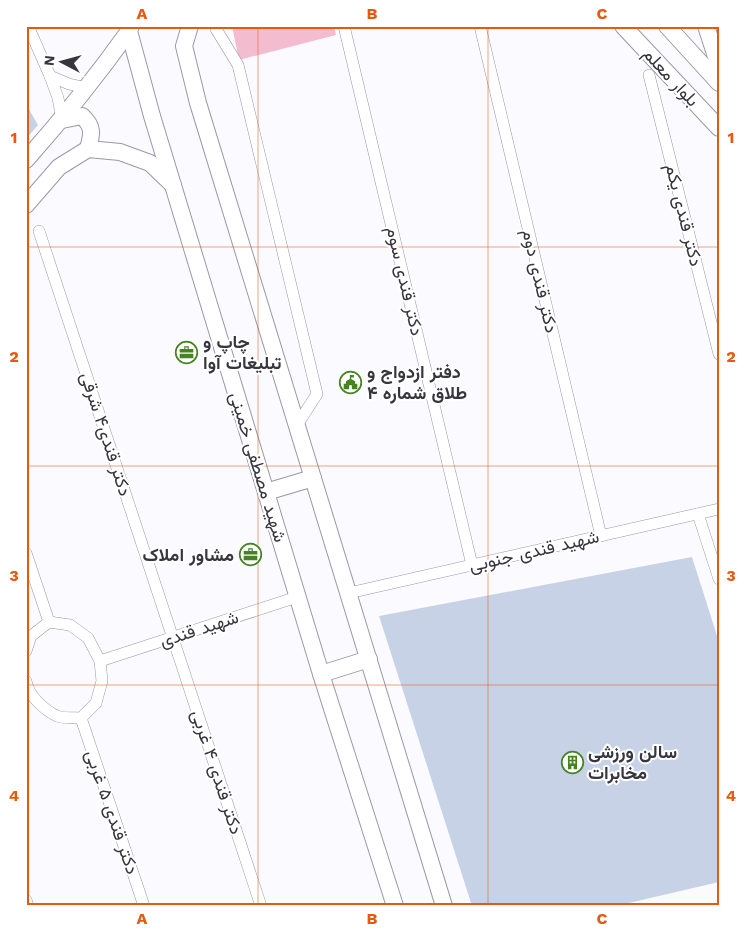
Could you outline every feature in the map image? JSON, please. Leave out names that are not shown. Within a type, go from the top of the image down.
[{"type":"main road","points":[[190,26],[184,46],[198,104],[370,659],[444,906]]},
{"type":"main road","name":"بلوار معلم","points":[[623,26],[719,128]]},
{"type":"main road","name":"بلوار معلم","points":[[667,26],[719,83]]},
{"type":"main road","points":[[706,26],[719,66]]},
{"type":"main road","points":[[26,160],[62,120],[87,88],[129,28]]},
{"type":"main road","name":"شهید مصطفی خمینی","points":[[129,28],[173,185],[321,674],[395,906]]},
{"type":"main road","points":[[62,120],[82,116],[89,123],[92,136],[88,149]]},
{"type":"main road","points":[[26,205],[59,167],[88,149],[120,152],[150,163],[173,185]]},
{"type":"main road","points":[[266,492],[314,478]]},
{"type":"main road","points":[[321,674],[370,659]]},
{"type":"street","points":[[28,26],[58,98],[62,120]]},
{"type":"street","name":"دکتر قندی سوم","points":[[344,26],[472,565]]},
{"type":"street","name":"دکتر قندی دوم","points":[[480,26],[601,536]]},
{"type":"street","points":[[216,29],[238,64],[317,394],[297,425]]},
{"type":"street","name":"دکتر قندی یکم","points":[[649,75],[719,354]]},
{"type":"street","points":[[50,76],[69,84],[87,88]]},
{"type":"street","name":"دکتر قندی۴ شرقی","points":[[39,231],[173,638]]},
{"type":"street","name":"شهید قندی جنوبی","points":[[349,593],[719,509]]},
{"type":"street","points":[[698,514],[719,579]]},
{"type":"street","points":[[26,553],[49,622]]},
{"type":"street","name":"شهید قندی","points":[[100,661],[298,597]]},
{"type":"street","points":[[26,651],[31,636],[49,622],[70,624],[88,638],[100,661],[102,681],[96,703],[81,718],[58,717],[38,703],[26,685],[26,681]]},
{"type":"street","name":"دکتر قندی ۴ غربی","points":[[173,638],[261,906]]},
{"type":"street","name":"دکتر قندی ۵ غربی","points":[[81,718],[144,906]]},
{"type":"street","points":[[26,900],[28,906]]},
{"type":"shaded area","points":[[232,26],[334,26],[336,35],[239,60]]},
{"type":"building","points":[[26,104],[38,125],[26,139]]},
{"type":"building","name":"سالن ورزشی مخابرات","points":[[692,557],[719,642],[719,882],[616,906],[472,906],[379,616]]},
{"type":"place","name":"چاپ و تبلیغات آوا","points":[[187,352]]},
{"type":"place","name":"دفتر ازدواج و طلاق شماره ۴","points":[[351,382]]},
{"type":"place","name":"مشاور املاک","points":[[250,555]]},
{"type":"place","name":"سالن ورزشی مخابرات","points":[[572,762]]}]
